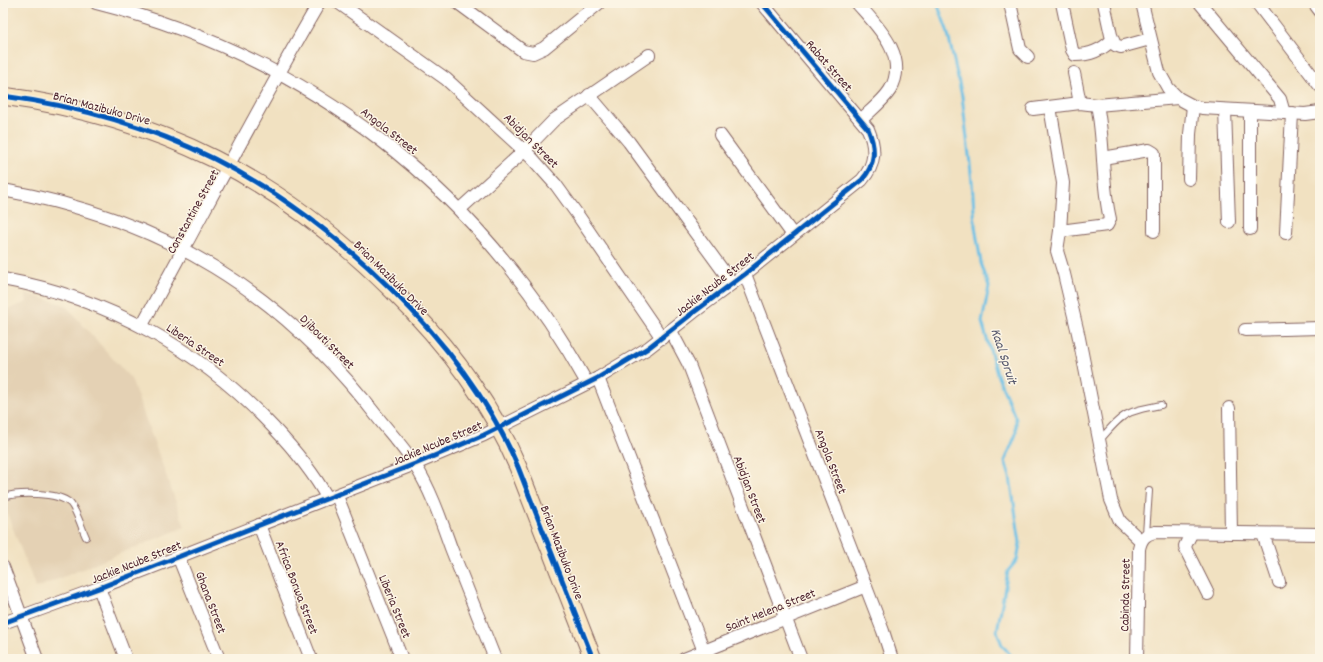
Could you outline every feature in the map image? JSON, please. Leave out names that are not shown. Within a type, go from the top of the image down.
[{"type":"street","name":"Angola Street","points":[[96,3],[178,28],[218,44],[278,72],[346,114],[379,137],[418,170],[460,209],[522,281],[562,339],[593,380],[706,655]]},
{"type":"street","name":"Constantine Street","points":[[142,325],[184,250],[278,72],[319,3]]},
{"type":"street","name":"Abidjan Street","points":[[339,3],[446,79],[524,150],[556,185],[689,364],[800,659]]},
{"type":"street","points":[[458,3],[523,51],[533,53],[550,44],[599,3]]},
{"type":"street","name":"Rabat Street","points":[[762,3],[862,119],[868,129],[874,145]]},
{"type":"street","points":[[857,3],[886,36],[894,56],[895,68],[891,88],[884,98],[862,119]]},
{"type":"street","points":[[1010,3],[1020,49],[1028,57]]},
{"type":"street","points":[[1062,3],[1072,50],[1076,55],[1096,52],[1112,40]]},
{"type":"street","points":[[1104,3],[1112,40],[1117,46],[1121,47],[1150,39]]},
{"type":"street","points":[[1142,3],[1159,72],[1168,88],[1178,98],[1193,106],[1225,110],[1306,114],[1320,112]]},
{"type":"street","points":[[1200,3],[1280,99],[1288,113],[1286,234]]},
{"type":"street","points":[[1257,3],[1320,86]]},
{"type":"street","points":[[1314,3],[1320,11]]},
{"type":"street","points":[[460,209],[554,120],[649,55]]},
{"type":"street","points":[[1074,72],[1080,103]]},
{"type":"street","points":[[589,95],[629,142],[732,283]]},
{"type":"street","name":"Brian Mazibuko Drive","points":[[3,96],[67,107],[124,122],[181,143],[229,166],[298,208],[346,246],[374,272],[412,309],[454,358],[500,427],[523,481],[593,659]]},
{"type":"street","points":[[1033,109],[1080,103],[1097,104],[1178,98]]},
{"type":"street","points":[[1060,231],[1107,226],[1110,219],[1107,205],[1101,123],[1097,104]]},
{"type":"street","points":[[1189,179],[1190,134],[1193,106]]},
{"type":"street","points":[[1050,107],[1064,183],[1057,251],[1073,311],[1115,512],[1120,521],[1144,538],[1155,532],[1191,534],[1320,534]]},
{"type":"street","points":[[1225,110],[1229,222]]},
{"type":"street","points":[[1250,111],[1250,229]]},
{"type":"street","points":[[720,135],[793,235]]},
{"type":"street","name":"Jackie Ncube Street","points":[[3,623],[99,588],[414,464],[500,427],[593,380],[636,356],[666,335],[745,274],[865,176],[874,159],[874,145]]},
{"type":"street","points":[[1103,158],[1149,150],[1154,153],[1154,231]]},
{"type":"street","name":"Djibouti Street","points":[[3,190],[50,200],[99,213],[134,226],[184,250],[250,291],[298,329],[349,382],[414,464],[438,515],[495,659]]},
{"type":"street","name":"Angola Street","points":[[745,274],[884,631],[892,659]]},
{"type":"street","name":"Liberia Street","points":[[3,279],[52,290],[83,300],[142,325],[180,348],[214,372],[242,396],[297,454],[333,497],[402,659]]},
{"type":"street","points":[[1245,330],[1320,328]]},
{"type":"street","points":[[1229,408],[1231,533]]},
{"type":"street","name":"Africa Borwa Street","points":[[259,525],[311,659]]},
{"type":"street","points":[[1191,534],[1185,546],[1186,550],[1208,594]]},
{"type":"street","points":[[1263,534],[1279,582]]},
{"type":"street","name":"Cabinda Street","points":[[1137,659],[1139,549],[1144,538]]},
{"type":"street","name":"Ghana Street","points":[[178,556],[219,659]]},
{"type":"street","points":[[3,566],[20,616],[37,659]]},
{"type":"street","name":"Saint Helena Street","points":[[684,659],[706,655],[785,618],[866,586]]},
{"type":"street","points":[[99,588],[126,659]]},
{"type":"lane","points":[[1099,441],[1122,416],[1131,411],[1161,405]]},
{"type":"lane","points":[[1144,538],[1149,491]]},
{"type":"lane","points":[[3,497],[26,494],[50,495],[61,498],[70,504],[86,537]]},
{"type":"shaded area","points":[[25,293],[65,305],[131,379],[185,527],[36,588],[3,503],[3,311],[27,302]]},
{"type":"waterway","name":"Kaal Spruit","points":[[937,3],[947,30],[962,96],[972,181],[975,226],[981,263],[989,286],[982,322],[998,377],[1016,419],[1016,434],[1005,461],[1010,477],[1020,543],[1017,560],[1008,571],[997,631],[1002,645],[1014,659]]},
{"type":"cycle path","points":[[3,623],[99,588],[415,464],[484,435],[598,378],[648,348],[745,274],[862,180],[870,168],[873,156],[871,136],[868,129],[762,3]]},
{"type":"cycle path","points":[[3,96],[60,106],[114,119],[165,137],[214,159],[260,185],[305,215],[349,250],[391,289],[447,350],[464,372],[493,417],[518,467],[593,659]]}]
